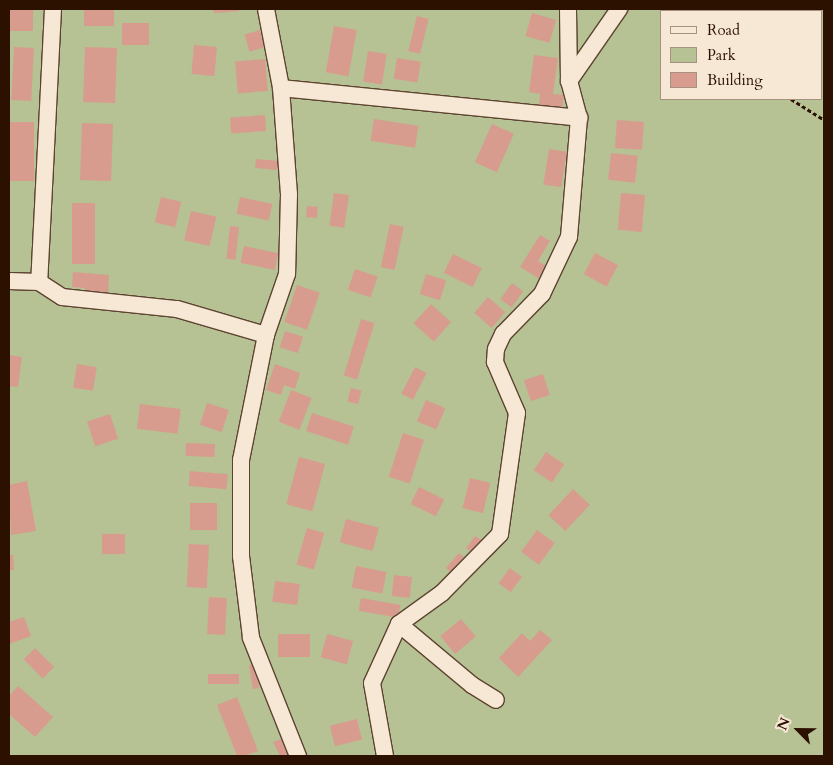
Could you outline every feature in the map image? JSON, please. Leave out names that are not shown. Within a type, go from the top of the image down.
[{"type":"street","points":[[39,282],[53,9]]},
{"type":"street","points":[[266,9],[281,88],[288,194],[287,274],[266,335],[241,460],[241,556],[252,638],[298,756]]},
{"type":"street","points":[[385,756],[372,682],[399,624],[442,593],[500,534],[517,413],[495,362],[496,349],[503,334],[542,294],[569,237],[579,118],[569,81],[568,9]]},
{"type":"street","points":[[569,81],[619,9]]},
{"type":"street","points":[[281,88],[579,118]]},
{"type":"street","points":[[9,281],[39,282],[62,297],[177,309],[266,335]]},
{"type":"street","points":[[399,624],[472,686],[496,700]]},
{"type":"path","points":[[793,100],[824,120]]},
{"type":"green space","points":[[9,9],[824,9],[824,756],[9,756]]},
{"type":"building","points":[[9,9],[33,9],[33,31],[9,31]]},
{"type":"building","points":[[84,9],[114,9],[114,26],[84,26]]},
{"type":"building","points":[[213,9],[239,9],[239,11],[214,13]]},
{"type":"building","points":[[532,13],[556,20],[549,43],[525,36]]},
{"type":"building","points":[[417,16],[429,19],[420,54],[408,51]]},
{"type":"building","points":[[122,23],[149,23],[149,45],[122,45]]},
{"type":"building","points":[[334,26],[357,30],[348,76],[326,72]]},
{"type":"building","points":[[260,30],[265,47],[250,52],[245,34]]},
{"type":"building","points":[[194,45],[217,47],[214,76],[191,74]]},
{"type":"building","points":[[14,47],[34,48],[31,101],[11,100]]},
{"type":"building","points":[[85,47],[117,48],[115,103],[83,102]]},
{"type":"building","points":[[368,51],[387,54],[382,85],[363,82]]},
{"type":"building","points":[[534,55],[558,58],[553,94],[564,95],[562,108],[539,105],[540,94],[529,92]]},
{"type":"building","points":[[397,58],[421,62],[417,82],[394,79]]},
{"type":"building","points":[[265,59],[268,91],[238,93],[235,62]]},
{"type":"building","points":[[265,115],[266,131],[231,133],[230,117]]},
{"type":"building","points":[[374,119],[418,126],[415,148],[371,141]]},
{"type":"building","points":[[617,120],[644,122],[642,150],[615,148]]},
{"type":"building","points":[[9,122],[34,122],[34,181],[9,181]]},
{"type":"building","points":[[82,123],[113,124],[111,181],[80,180]]},
{"type":"building","points":[[492,124],[514,134],[497,172],[475,162]]},
{"type":"building","points":[[549,149],[567,152],[561,187],[543,185]]},
{"type":"building","points":[[611,153],[638,156],[635,183],[608,180]]},
{"type":"building","points":[[256,159],[279,161],[278,170],[255,168]]},
{"type":"building","points":[[334,193],[349,195],[344,228],[329,226]]},
{"type":"building","points":[[621,193],[645,195],[642,232],[618,230]]},
{"type":"building","points":[[161,197],[181,202],[175,227],[155,222]]},
{"type":"building","points":[[240,197],[272,204],[269,220],[236,214]]},
{"type":"building","points":[[72,203],[95,203],[95,264],[72,264]]},
{"type":"building","points":[[307,206],[318,207],[317,218],[306,217]]},
{"type":"building","points":[[191,211],[216,217],[210,246],[184,240]]},
{"type":"building","points":[[390,224],[404,227],[395,270],[381,267]]},
{"type":"building","points":[[230,226],[239,227],[236,260],[227,259]]},
{"type":"building","points":[[540,235],[550,241],[538,261],[548,267],[540,279],[520,267]]},
{"type":"building","points":[[244,246],[278,253],[275,270],[240,263]]},
{"type":"building","points":[[595,253],[618,265],[607,286],[584,274]]},
{"type":"building","points":[[453,254],[482,268],[473,287],[444,273]]},
{"type":"building","points":[[355,269],[378,277],[371,298],[348,290]]},
{"type":"building","points":[[73,272],[109,275],[108,297],[84,295],[85,288],[72,287]]},
{"type":"building","points":[[426,274],[446,280],[440,300],[420,294]]},
{"type":"building","points":[[512,283],[523,291],[512,307],[500,299]]},
{"type":"building","points":[[297,285],[320,293],[307,330],[284,322]]},
{"type":"building","points":[[488,297],[505,312],[492,328],[474,313]]},
{"type":"building","points":[[431,304],[451,322],[434,341],[414,323]]},
{"type":"building","points":[[361,319],[374,323],[357,380],[344,375]]},
{"type":"building","points":[[285,331],[303,337],[298,353],[280,347]]},
{"type":"building","points":[[9,355],[22,357],[18,387],[9,386]]},
{"type":"building","points":[[77,364],[97,367],[93,391],[73,388]]},
{"type":"building","points":[[275,364],[300,373],[295,389],[284,385],[281,395],[266,390]]},
{"type":"building","points":[[415,367],[427,373],[413,400],[401,394]]},
{"type":"building","points":[[543,374],[550,395],[531,401],[524,380]]},
{"type":"building","points":[[351,388],[362,391],[358,404],[347,402]]},
{"type":"building","points":[[291,390],[312,398],[299,430],[279,422]]},
{"type":"building","points":[[426,400],[445,408],[436,429],[417,421]]},
{"type":"building","points":[[207,403],[229,410],[222,432],[200,425]]},
{"type":"building","points":[[140,404],[181,409],[178,434],[137,429]]},
{"type":"building","points":[[312,413],[354,427],[348,445],[306,431]]},
{"type":"building","points":[[110,414],[118,439],[95,446],[87,421]]},
{"type":"building","points":[[403,433],[424,440],[410,484],[389,477]]},
{"type":"building","points":[[186,443],[215,444],[215,457],[186,456]]},
{"type":"building","points":[[546,452],[564,464],[552,483],[534,470]]},
{"type":"building","points":[[299,457],[325,464],[312,511],[286,504]]},
{"type":"building","points":[[190,471],[228,474],[227,489],[189,486]]},
{"type":"building","points":[[470,478],[490,483],[483,513],[463,508]]},
{"type":"building","points":[[27,481],[36,531],[11,535],[9,485]]},
{"type":"building","points":[[419,487],[444,499],[436,516],[411,504]]},
{"type":"building","points":[[573,489],[590,505],[565,531],[548,515]]},
{"type":"building","points":[[190,503],[217,503],[217,530],[190,530]]},
{"type":"building","points":[[346,519],[379,528],[373,551],[340,542]]},
{"type":"building","points":[[307,528],[324,533],[314,569],[297,565]]},
{"type":"building","points":[[537,530],[555,543],[539,565],[521,552]]},
{"type":"building","points":[[102,534],[125,534],[125,554],[102,554]]},
{"type":"building","points":[[475,536],[483,541],[473,553],[466,548]]},
{"type":"building","points":[[189,544],[209,545],[207,588],[187,587]]},
{"type":"building","points":[[459,553],[466,559],[453,574],[446,568]]},
{"type":"building","points":[[9,555],[13,555],[14,570],[9,570]]},
{"type":"building","points":[[356,566],[386,572],[382,594],[352,588]]},
{"type":"building","points":[[510,568],[522,577],[511,592],[499,583]]},
{"type":"building","points":[[394,575],[412,577],[410,598],[392,596]]},
{"type":"building","points":[[275,581],[300,584],[297,605],[272,602]]},
{"type":"building","points":[[209,597],[227,598],[225,635],[207,634]]},
{"type":"building","points":[[361,598],[400,605],[398,618],[359,611]]},
{"type":"building","points":[[24,617],[31,636],[9,644],[9,622]]},
{"type":"building","points":[[461,619],[476,637],[455,654],[440,636]]},
{"type":"building","points":[[540,630],[552,640],[518,677],[499,658],[522,633],[530,641]]},
{"type":"building","points":[[278,634],[310,634],[310,657],[278,657]]},
{"type":"building","points":[[327,634],[353,641],[347,664],[321,657]]},
{"type":"building","points":[[35,648],[54,667],[43,678],[24,659]]},
{"type":"building","points":[[256,664],[259,688],[253,689],[249,665]]},
{"type":"building","points":[[208,674],[239,674],[239,684],[208,684]]},
{"type":"building","points":[[18,686],[53,717],[35,737],[9,714],[9,696]]},
{"type":"building","points":[[237,697],[258,751],[244,756],[237,756],[217,705]]},
{"type":"building","points":[[357,719],[362,739],[335,746],[330,726]]},
{"type":"building","points":[[284,738],[292,756],[280,756],[273,742]]}]
